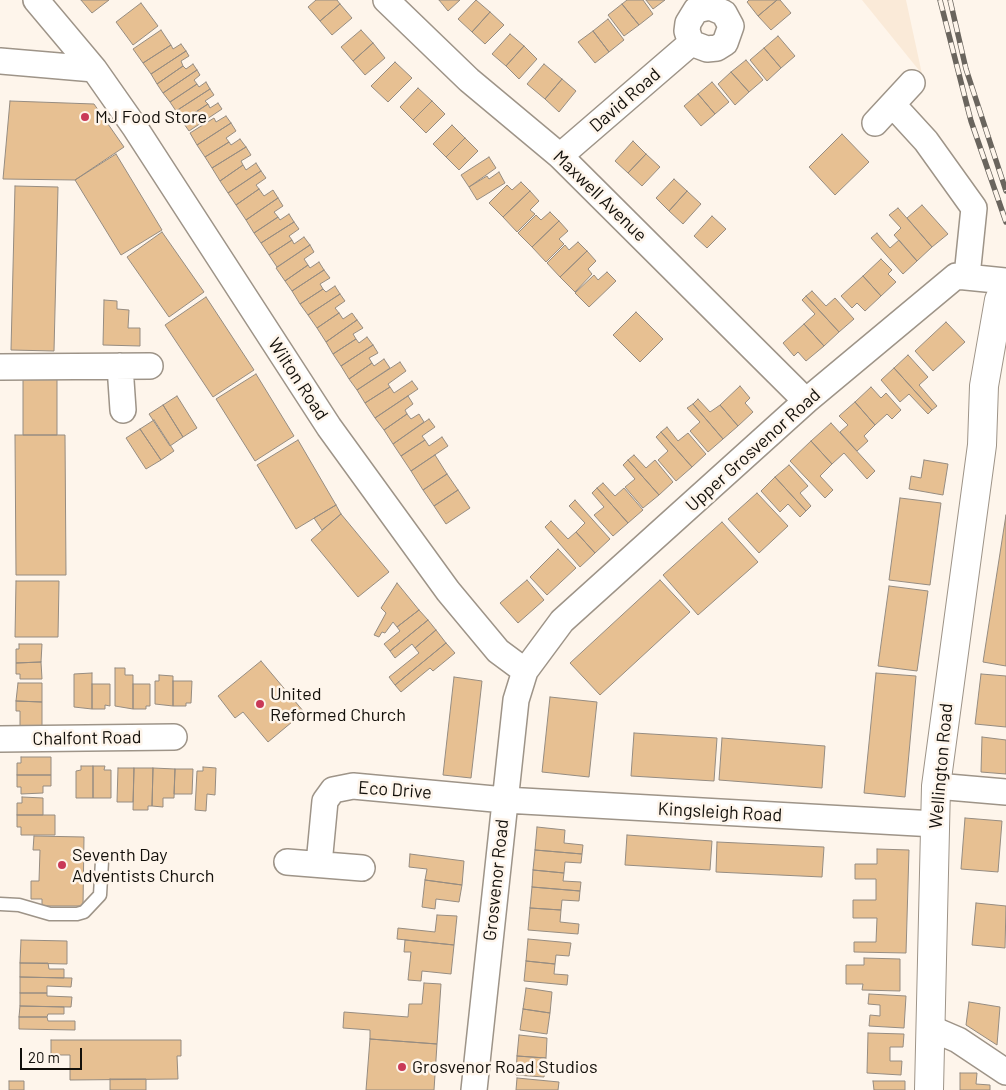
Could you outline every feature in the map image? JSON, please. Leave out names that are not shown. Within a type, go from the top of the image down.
[{"type":"main road","name":"Wellington Road","points":[[929,1090],[936,786],[982,444],[984,386],[999,300],[1006,286]]},
{"type":"main road","name":"Wellington Road","points":[[982,444],[997,391],[1006,339]]},
{"type":"street","name":"Wilton Road","points":[[36,0],[94,69],[134,126],[329,427],[448,591],[498,651],[525,671]]},
{"type":"street","name":"Maxwell Avenue","points":[[386,0],[469,80],[560,156],[806,401]]},
{"type":"street","name":"David Road","points":[[560,156],[691,43]]},
{"type":"street","points":[[0,61],[94,69]]},
{"type":"street","points":[[875,123],[894,105],[912,83]]},
{"type":"street","points":[[894,105],[926,141],[974,208],[967,276]]},
{"type":"street","name":"Upper Grosvenor Road","points":[[525,671],[562,621],[806,401],[956,276],[1006,281]]},
{"type":"street","points":[[120,366],[122,410]]},
{"type":"street","points":[[0,367],[150,366]]},
{"type":"street","name":"Grosvenor Road","points":[[474,1090],[516,700],[525,671]]},
{"type":"street","name":"Chalfont Road","points":[[0,739],[174,737]]},
{"type":"street","name":"Eco Drive","points":[[319,864],[325,801],[333,790],[353,786],[504,800]]},
{"type":"street","points":[[936,786],[1006,792]]},
{"type":"street","name":"Kingsleigh Road","points":[[504,800],[935,824]]},
{"type":"street","points":[[287,862],[362,868]]},
{"type":"street","points":[[930,1028],[958,1040],[1006,1072]]},
{"type":"lane","points":[[0,904],[19,905],[50,914],[78,914],[84,912],[100,895],[102,861]]},
{"type":"shaded area","points":[[862,0],[906,0],[922,74]]},
{"type":"building","points":[[81,0],[109,0],[92,13]]},
{"type":"building","points":[[316,0],[337,0],[340,4],[320,21],[308,7]]},
{"type":"building","points":[[439,0],[460,0],[448,11]]},
{"type":"building","points":[[476,0],[490,12],[472,32],[458,19]]},
{"type":"building","points":[[627,0],[643,0],[653,14],[639,25],[622,4]]},
{"type":"building","points":[[646,0],[665,0],[653,9]]},
{"type":"building","points":[[749,0],[777,0],[758,16],[747,2]]},
{"type":"building","points":[[777,0],[780,0],[791,13],[771,30],[758,16]]},
{"type":"building","points":[[141,3],[158,26],[133,45],[116,22]]},
{"type":"building","points":[[340,4],[352,18],[332,35],[320,21]]},
{"type":"building","points":[[622,4],[639,25],[624,36],[608,15]]},
{"type":"building","points":[[490,12],[504,25],[485,44],[472,32]]},
{"type":"building","points":[[608,19],[624,40],[609,52],[593,31]]},
{"type":"building","points":[[161,30],[171,45],[143,63],[133,49]]},
{"type":"building","points":[[361,30],[373,43],[353,61],[341,47]]},
{"type":"building","points":[[593,31],[609,52],[595,63],[578,42]]},
{"type":"building","points":[[510,34],[524,46],[506,66],[492,54]]},
{"type":"building","points":[[778,36],[795,56],[781,68],[764,48]]},
{"type":"building","points":[[373,43],[385,58],[365,75],[353,61]]},
{"type":"building","points":[[181,44],[186,51],[151,74],[143,63],[171,45],[173,49]]},
{"type":"building","points":[[524,46],[537,59],[519,79],[506,66]]},
{"type":"building","points":[[764,48],[781,68],[767,81],[750,60]]},
{"type":"building","points":[[186,51],[189,56],[181,61],[183,66],[157,84],[151,74]]},
{"type":"building","points":[[746,60],[763,80],[749,92],[731,72]]},
{"type":"building","points":[[395,62],[412,78],[388,102],[371,86]]},
{"type":"building","points":[[193,64],[197,70],[163,93],[157,84],[183,66],[186,69]]},
{"type":"building","points":[[544,64],[562,79],[545,99],[527,84]]},
{"type":"building","points":[[197,70],[200,75],[194,80],[197,84],[170,102],[163,93]]},
{"type":"building","points":[[731,72],[749,92],[735,105],[718,84]]},
{"type":"building","points":[[562,79],[576,91],[559,112],[545,99]]},
{"type":"building","points":[[206,82],[210,89],[176,111],[170,102],[197,84],[199,87]]},
{"type":"building","points":[[712,82],[729,102],[715,114],[698,94]]},
{"type":"building","points":[[418,88],[432,101],[413,120],[400,107]]},
{"type":"building","points":[[210,89],[214,95],[205,101],[208,104],[182,121],[176,111]]},
{"type":"building","points":[[698,94],[715,114],[701,126],[684,106]]},
{"type":"building","points":[[10,101],[94,104],[124,147],[75,180],[3,179]]},
{"type":"building","points":[[432,101],[445,114],[426,133],[413,120]]},
{"type":"building","points":[[218,103],[222,109],[189,131],[182,121],[208,104],[210,108]]},
{"type":"building","points":[[226,116],[231,123],[197,145],[190,133],[214,118],[216,122]]},
{"type":"building","points":[[231,123],[236,131],[226,138],[229,142],[205,157],[197,145]]},
{"type":"building","points":[[452,125],[465,138],[446,157],[433,144]]},
{"type":"building","points":[[842,134],[869,162],[835,195],[809,167]]},
{"type":"building","points":[[465,138],[478,151],[459,170],[446,157]]},
{"type":"building","points":[[240,139],[246,147],[212,168],[205,157],[229,142],[231,145]]},
{"type":"building","points":[[633,141],[646,154],[628,173],[615,161]]},
{"type":"building","points":[[246,147],[251,155],[241,161],[243,165],[220,181],[212,168]]},
{"type":"building","points":[[116,154],[162,230],[121,255],[75,180]]},
{"type":"building","points":[[646,154],[660,167],[642,186],[628,173]]},
{"type":"building","points":[[489,157],[496,168],[469,187],[461,175]]},
{"type":"building","points":[[256,163],[261,171],[228,193],[220,181],[243,165],[246,170]]},
{"type":"building","points":[[261,171],[266,178],[256,185],[259,189],[236,205],[228,193]]},
{"type":"building","points":[[499,172],[505,183],[477,200],[469,187],[487,176],[489,179]]},
{"type":"building","points":[[674,179],[687,191],[669,211],[656,198]]},
{"type":"building","points":[[521,182],[530,191],[503,217],[489,203],[507,185],[512,190]]},
{"type":"building","points":[[15,186],[58,187],[54,351],[11,350]]},
{"type":"building","points":[[259,189],[264,196],[273,190],[278,198],[246,220],[236,205]]},
{"type":"building","points":[[530,191],[539,201],[530,210],[535,214],[517,232],[503,217]]},
{"type":"building","points":[[687,191],[701,204],[683,224],[669,211]]},
{"type":"building","points":[[278,198],[283,206],[274,212],[278,217],[254,233],[246,220]]},
{"type":"building","points":[[922,205],[948,234],[932,247],[907,218]]},
{"type":"building","points":[[898,208],[932,247],[917,261],[894,235],[901,228],[889,215]]},
{"type":"building","points":[[550,212],[559,221],[532,247],[518,233],[536,215],[541,220]]},
{"type":"building","points":[[289,214],[294,222],[261,243],[254,233],[278,217],[280,220]]},
{"type":"building","points":[[712,216],[726,229],[707,248],[694,236]]},
{"type":"building","points":[[559,221],[568,231],[559,239],[564,244],[546,262],[532,247]]},
{"type":"building","points":[[294,222],[299,229],[289,236],[292,240],[269,255],[261,243]]},
{"type":"building","points":[[162,232],[204,292],[169,317],[127,257]]},
{"type":"building","points":[[877,233],[890,248],[899,240],[917,261],[903,274],[871,238]]},
{"type":"building","points":[[304,237],[310,245],[277,267],[269,255],[292,240],[294,244]]},
{"type":"building","points":[[578,242],[587,251],[560,277],[547,263],[565,245],[569,250]]},
{"type":"building","points":[[310,245],[314,252],[304,259],[308,265],[285,281],[276,268]]},
{"type":"building","points":[[587,251],[596,261],[588,269],[592,274],[575,292],[560,277]]},
{"type":"building","points":[[881,259],[892,270],[888,274],[896,282],[881,296],[863,276]]},
{"type":"building","points":[[319,262],[324,270],[292,291],[285,281],[308,265],[310,268]]},
{"type":"building","points":[[324,270],[330,278],[320,284],[323,289],[300,304],[292,291]]},
{"type":"building","points":[[607,272],[616,281],[589,307],[575,293],[594,275],[598,280]]},
{"type":"building","points":[[863,276],[881,296],[865,311],[857,303],[852,308],[841,296]]},
{"type":"building","points":[[335,286],[340,294],[308,315],[300,304],[323,289],[326,292]]},
{"type":"building","points":[[812,291],[826,306],[835,298],[854,319],[839,332],[806,296]]},
{"type":"building","points":[[340,294],[345,301],[335,308],[339,313],[317,328],[308,315]]},
{"type":"building","points":[[806,296],[839,332],[824,346],[804,324],[815,314],[802,300]]},
{"type":"building","points":[[206,297],[254,370],[213,397],[165,325]]},
{"type":"building","points":[[104,300],[117,301],[117,309],[129,310],[128,328],[140,328],[140,346],[103,345]]},
{"type":"building","points":[[636,312],[663,339],[640,362],[613,335]]},
{"type":"building","points":[[339,313],[343,319],[352,313],[357,320],[326,342],[317,328]]},
{"type":"building","points":[[357,320],[363,328],[353,334],[356,339],[333,354],[326,342]]},
{"type":"building","points":[[946,322],[965,342],[933,371],[915,351]]},
{"type":"building","points":[[804,324],[824,346],[806,361],[798,352],[794,356],[783,343]]},
{"type":"building","points":[[367,337],[373,345],[341,366],[333,354],[356,339],[359,343]]},
{"type":"building","points":[[373,345],[378,353],[369,358],[372,363],[349,379],[341,366]]},
{"type":"building","points":[[908,355],[928,377],[919,385],[937,406],[932,410],[894,368]]},
{"type":"building","points":[[384,359],[390,368],[357,390],[349,379],[372,363],[374,366]]},
{"type":"building","points":[[400,362],[406,371],[388,384],[390,387],[365,403],[357,390]]},
{"type":"building","points":[[894,368],[932,410],[928,414],[909,394],[900,402],[881,380]]},
{"type":"building","points":[[256,374],[294,436],[255,461],[216,399]]},
{"type":"building","points":[[57,377],[57,435],[23,435],[23,378]]},
{"type":"building","points":[[412,381],[418,389],[375,418],[365,403],[390,387],[394,393]]},
{"type":"building","points":[[740,386],[750,398],[745,403],[753,412],[738,426],[720,405]]},
{"type":"building","points":[[871,387],[881,398],[886,393],[901,410],[892,419],[887,414],[875,425],[855,402]]},
{"type":"building","points":[[177,396],[197,428],[183,437],[163,405]]},
{"type":"building","points":[[408,396],[413,404],[405,410],[407,414],[384,430],[375,418]]},
{"type":"building","points":[[698,399],[710,412],[720,405],[738,426],[723,439],[693,404]]},
{"type":"building","points":[[855,402],[875,425],[864,436],[868,441],[857,451],[840,432],[848,425],[839,416]]},
{"type":"building","points":[[693,404],[723,439],[708,452],[690,431],[700,422],[687,408]]},
{"type":"building","points":[[163,405],[183,437],[170,446],[149,414]]},
{"type":"building","points":[[407,414],[411,419],[419,414],[424,422],[393,444],[384,430]]},
{"type":"building","points":[[429,419],[435,427],[422,436],[425,440],[401,456],[393,444]]},
{"type":"building","points":[[154,420],[174,451],[161,460],[140,429]]},
{"type":"building","points":[[831,423],[875,471],[867,479],[844,453],[832,464],[811,441]]},
{"type":"building","points":[[667,427],[678,441],[688,433],[706,454],[692,467],[661,432]]},
{"type":"building","points":[[140,429],[161,460],[146,469],[126,438]]},
{"type":"building","points":[[661,432],[692,467],[676,481],[658,460],[668,451],[656,437]]},
{"type":"building","points":[[15,435],[65,435],[66,575],[16,575]]},
{"type":"building","points":[[442,437],[448,446],[411,471],[401,456],[425,440],[429,446]]},
{"type":"building","points":[[298,440],[336,505],[296,529],[257,465]]},
{"type":"building","points":[[811,441],[832,464],[820,476],[833,490],[825,498],[790,461]]},
{"type":"building","points":[[435,455],[447,474],[423,490],[411,471]]},
{"type":"building","points":[[634,455],[646,468],[655,460],[673,482],[659,495],[628,460]]},
{"type":"building","points":[[628,460],[659,495],[643,508],[625,487],[635,479],[623,465]]},
{"type":"building","points":[[924,460],[948,464],[943,495],[909,489],[911,476],[921,478]]},
{"type":"building","points":[[789,465],[808,486],[800,493],[811,506],[806,511],[775,477]]},
{"type":"building","points":[[447,474],[458,490],[434,506],[423,490]]},
{"type":"building","points":[[775,477],[806,511],[800,517],[788,504],[780,512],[761,491]]},
{"type":"building","points":[[603,483],[615,496],[624,488],[643,510],[628,523],[597,488]]},
{"type":"building","points":[[597,488],[628,523],[613,536],[594,515],[604,507],[592,493]]},
{"type":"building","points":[[458,490],[470,508],[446,524],[434,506]]},
{"type":"building","points":[[757,493],[788,526],[759,553],[728,519]]},
{"type":"building","points":[[900,498],[941,503],[930,585],[889,580]]},
{"type":"building","points":[[575,500],[610,539],[595,553],[576,532],[585,523],[569,506]]},
{"type":"building","points":[[336,505],[341,514],[322,530],[314,518]]},
{"type":"building","points":[[341,514],[389,572],[358,597],[311,540]]},
{"type":"building","points":[[1006,515],[1006,666],[983,662]]},
{"type":"building","points":[[551,521],[568,539],[576,532],[595,553],[580,567],[545,527]]},
{"type":"building","points":[[722,522],[758,562],[698,615],[663,575]]},
{"type":"building","points":[[558,549],[576,568],[547,595],[530,577]]},
{"type":"building","points":[[527,580],[544,600],[518,623],[500,603]]},
{"type":"building","points":[[660,580],[690,612],[600,695],[570,663]]},
{"type":"building","points":[[16,581],[59,581],[58,637],[15,637]]},
{"type":"building","points":[[397,583],[419,610],[397,627],[393,622],[385,633],[382,632],[379,637],[374,635],[386,613],[381,608]]},
{"type":"building","points":[[889,586],[928,591],[917,671],[878,666]]},
{"type":"building","points":[[419,610],[428,620],[390,651],[384,644],[400,631],[397,627]]},
{"type":"building","points":[[428,620],[436,630],[415,648],[412,644],[395,658],[390,651]]},
{"type":"building","points":[[436,630],[446,643],[395,685],[389,677],[419,653],[415,648]]},
{"type":"building","points":[[446,643],[455,653],[433,671],[430,668],[401,692],[395,685]]},
{"type":"building","points":[[19,644],[42,644],[41,662],[16,663],[16,649],[19,649]]},
{"type":"building","name":"United Reformed Church","points":[[261,661],[304,712],[268,742],[243,712],[235,718],[218,696]]},
{"type":"building","points":[[41,662],[42,679],[20,679],[20,674],[16,674],[16,663]]},
{"type":"building","points":[[115,668],[125,668],[125,675],[133,675],[133,709],[115,706]]},
{"type":"building","points":[[92,673],[92,709],[74,707],[74,674]]},
{"type":"building","points":[[876,673],[916,676],[905,797],[864,793]]},
{"type":"building","points":[[981,674],[1006,676],[1006,727],[975,724]]},
{"type":"building","points":[[159,675],[173,676],[173,706],[155,704],[155,681],[159,681]]},
{"type":"building","points":[[454,677],[482,681],[471,778],[443,775]]},
{"type":"building","points":[[173,681],[192,681],[191,703],[186,703],[186,706],[173,706]]},
{"type":"building","points":[[18,683],[42,683],[42,702],[16,701]]},
{"type":"building","points":[[92,684],[110,684],[110,706],[105,705],[105,709],[92,709]]},
{"type":"building","points":[[133,684],[150,684],[150,706],[146,706],[146,709],[133,709]]},
{"type":"building","points":[[550,697],[597,702],[589,777],[542,772]]},
{"type":"building","points":[[16,701],[42,702],[42,727],[20,727],[20,711],[16,711]]},
{"type":"building","points":[[634,733],[717,738],[714,781],[631,776]]},
{"type":"building","points":[[982,737],[1006,740],[1006,774],[981,772]]},
{"type":"building","points":[[722,738],[825,746],[822,788],[719,780]]},
{"type":"building","points":[[21,757],[51,757],[51,775],[17,775],[17,763],[21,763]]},
{"type":"building","points":[[81,766],[93,766],[93,798],[76,798],[76,771],[81,770]]},
{"type":"building","points":[[93,766],[105,766],[104,770],[111,770],[111,798],[93,798]]},
{"type":"building","points":[[203,767],[216,768],[215,795],[207,794],[206,811],[195,810],[197,771],[203,771]]},
{"type":"building","points":[[118,768],[134,768],[133,802],[117,802]]},
{"type":"building","points":[[134,768],[153,768],[152,806],[148,806],[148,810],[133,810]]},
{"type":"building","points":[[153,768],[175,769],[174,798],[163,798],[163,807],[152,806]]},
{"type":"building","points":[[175,769],[193,769],[192,794],[174,794]]},
{"type":"building","points":[[17,775],[51,775],[51,786],[43,786],[43,793],[21,794],[21,787],[17,787]]},
{"type":"building","points":[[22,797],[43,798],[43,815],[17,815],[17,803],[22,803]]},
{"type":"building","points":[[17,815],[55,815],[55,835],[21,835],[21,827],[17,827]]},
{"type":"building","points":[[965,818],[1002,821],[998,872],[961,869]]},
{"type":"building","points":[[537,827],[565,830],[564,843],[583,845],[582,854],[535,850]]},
{"type":"building","points":[[627,835],[712,841],[710,870],[625,865]]},
{"type":"building","name":"Seventh Day Adventists Church","points":[[34,836],[84,837],[83,906],[42,906],[42,899],[31,899],[31,881],[39,881],[40,850],[33,850]]},
{"type":"building","points":[[717,842],[824,847],[822,877],[716,872]]},
{"type":"building","points":[[877,849],[909,850],[906,953],[854,952],[854,942],[876,942],[877,918],[853,918],[853,900],[876,900],[876,879],[855,879],[855,864],[877,864]]},
{"type":"building","points":[[535,850],[582,854],[581,863],[565,862],[564,873],[533,870]]},
{"type":"building","points":[[410,854],[464,861],[462,885],[425,880],[427,869],[409,867]]},
{"type":"building","points":[[533,870],[564,873],[563,881],[581,882],[580,891],[532,887]]},
{"type":"building","points":[[425,880],[462,885],[459,902],[436,899],[435,909],[422,907]]},
{"type":"building","points":[[532,887],[580,891],[579,901],[562,900],[561,910],[530,908]]},
{"type":"building","points":[[976,903],[1006,906],[1005,948],[972,945]]},
{"type":"building","points":[[530,908],[561,910],[560,922],[579,924],[578,934],[528,930]]},
{"type":"building","points":[[437,915],[457,916],[454,945],[397,939],[398,928],[435,932]]},
{"type":"building","points":[[528,939],[571,943],[569,956],[556,955],[555,964],[526,961]]},
{"type":"building","points":[[21,940],[67,941],[67,964],[20,963]]},
{"type":"building","points":[[405,940],[454,945],[451,974],[422,971],[421,981],[408,980],[411,952],[404,952]]},
{"type":"building","points":[[864,958],[900,959],[900,991],[862,990],[863,984],[846,984],[846,965],[864,965]]},
{"type":"building","points":[[526,961],[555,964],[554,974],[568,975],[567,985],[524,981]]},
{"type":"building","points":[[20,963],[48,963],[49,969],[64,969],[64,978],[20,977]]},
{"type":"building","points":[[20,977],[72,978],[71,987],[47,986],[47,993],[20,993]]},
{"type":"building","points":[[424,983],[441,984],[437,1044],[370,1039],[370,1030],[343,1028],[344,1012],[408,1017],[409,1004],[422,1004]]},
{"type":"building","points":[[526,988],[552,992],[550,1013],[523,1009]]},
{"type":"building","points":[[20,993],[47,993],[47,996],[72,997],[71,1007],[20,1006]]},
{"type":"building","points":[[869,994],[906,996],[904,1028],[869,1026],[870,1015],[880,1016],[880,1005],[868,1004]]},
{"type":"building","points":[[969,1002],[1000,1007],[997,1045],[966,1025]]},
{"type":"building","points":[[20,1006],[64,1007],[64,1014],[48,1014],[47,1017],[19,1017]]},
{"type":"building","points":[[523,1009],[550,1013],[547,1034],[520,1030]]},
{"type":"building","points":[[19,1017],[47,1017],[48,1021],[75,1021],[75,1030],[19,1029]]},
{"type":"building","points":[[868,1033],[904,1034],[903,1047],[890,1047],[890,1061],[902,1061],[901,1075],[867,1073]]},
{"type":"building","points":[[519,1035],[547,1038],[546,1058],[517,1056]]},
{"type":"building","name":"Grosvenor Road Studios","points":[[370,1039],[437,1044],[434,1090],[366,1090]]},
{"type":"building","points":[[51,1040],[181,1040],[181,1056],[177,1056],[178,1079],[70,1080],[70,1055],[51,1055]]},
{"type":"building","points":[[517,1056],[546,1058],[544,1077],[516,1075]]},
{"type":"building","points":[[960,1073],[977,1073],[976,1084],[990,1085],[990,1090],[960,1090]]},
{"type":"building","points":[[517,1078],[559,1082],[558,1090],[516,1090]]},
{"type":"building","points":[[110,1079],[146,1079],[146,1090],[110,1090]]},
{"type":"building","points":[[9,1081],[24,1081],[24,1090],[9,1090]]},
{"type":"building","points":[[873,1081],[905,1081],[905,1090],[874,1090]]},
{"type":"railway","points":[[940,0],[971,121],[1006,222]]},
{"type":"railway","points":[[950,0],[966,69],[1006,191]]},
{"type":"place","name":"MJ Food Store","points":[[85,117]]},
{"type":"place","name":"United Reformed Church","points":[[260,704]]},
{"type":"place","name":"Seventh Day Adventists Church","points":[[62,865]]},
{"type":"place","name":"Grosvenor Road Studios","points":[[402,1067]]}]
